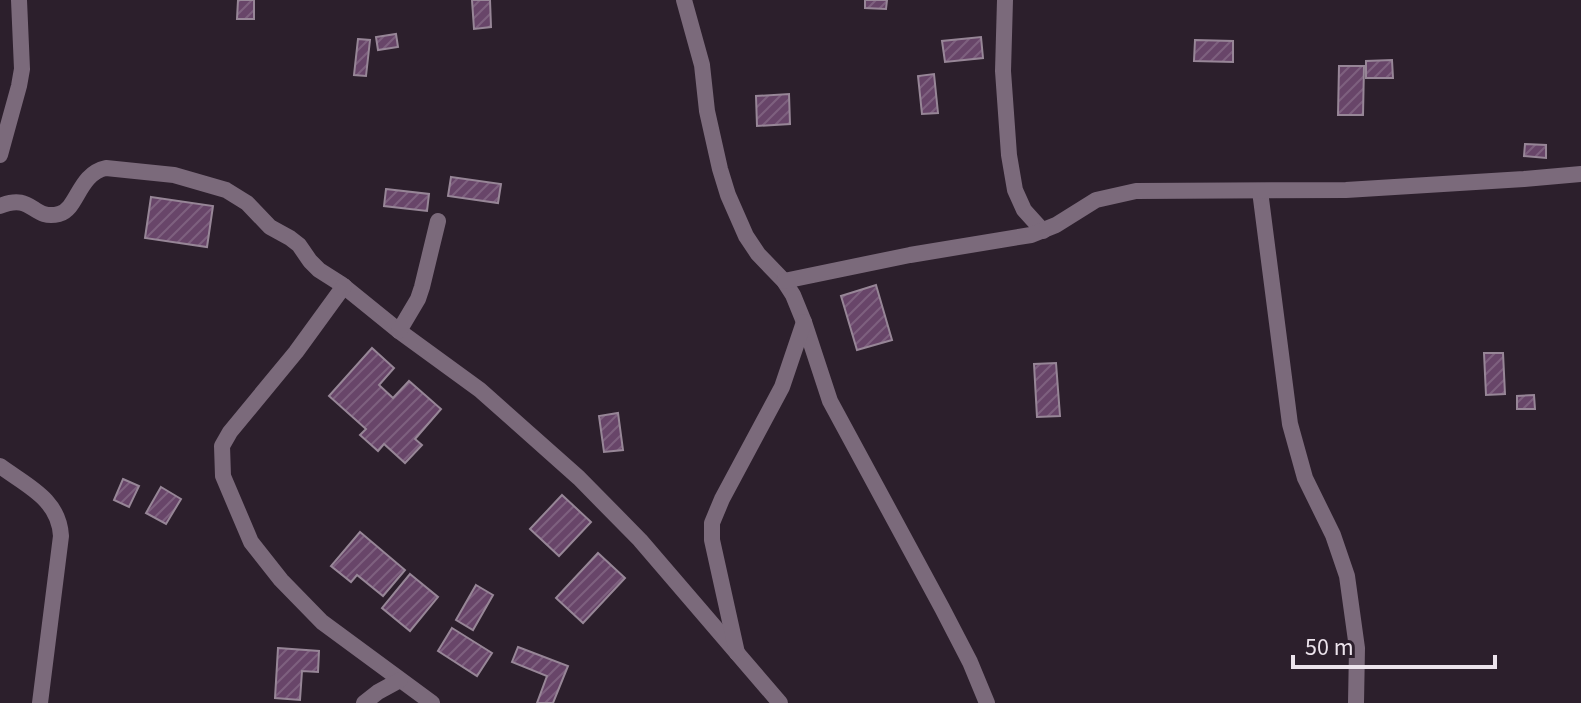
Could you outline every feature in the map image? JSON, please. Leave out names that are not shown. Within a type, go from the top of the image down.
[{"type":"street","points":[[0,155],[22,69],[19,0]]},
{"type":"street","points":[[684,0],[702,65],[707,111],[728,195],[752,245],[793,295],[830,401],[942,608],[987,703]]},
{"type":"street","points":[[1005,0],[1003,71],[1009,155],[1015,190],[1024,210],[1043,231]]},
{"type":"street","points":[[0,206],[17,201],[47,215],[62,213],[84,182],[96,170],[106,168],[174,175],[226,190],[247,203],[270,227],[299,245],[319,270],[480,390],[579,478],[640,540],[780,703]]},
{"type":"street","points":[[784,281],[910,255],[1031,235],[1056,225],[1096,200],[1136,191],[1346,190],[1581,174]]},
{"type":"street","points":[[1260,191],[1295,447],[1347,576],[1357,648],[1356,703]]},
{"type":"street","points":[[399,331],[418,299],[438,221]]},
{"type":"street","points":[[344,286],[296,352],[230,432],[222,446],[223,476],[251,542],[281,580],[322,622],[432,703]]},
{"type":"street","points":[[737,654],[712,540],[712,523],[782,387],[804,322]]},
{"type":"street","points":[[0,466],[50,502],[61,523],[40,703]]},
{"type":"street","points":[[364,703],[400,680]]},
{"type":"building","points":[[238,0],[254,0],[254,19],[237,19]]},
{"type":"building","points":[[472,0],[490,0],[491,27],[474,29]]},
{"type":"building","points":[[865,0],[887,0],[886,9],[865,8]]},
{"type":"building","points":[[396,34],[398,47],[378,50],[376,37]]},
{"type":"building","points":[[981,37],[983,58],[945,62],[942,41]]},
{"type":"building","points":[[358,39],[370,40],[366,76],[354,75]]},
{"type":"building","points":[[1195,40],[1233,41],[1233,62],[1194,61]]},
{"type":"building","points":[[1392,60],[1393,78],[1366,78],[1366,61]]},
{"type":"building","points":[[1339,66],[1364,66],[1363,115],[1338,115]]},
{"type":"building","points":[[934,74],[938,113],[922,114],[918,76]]},
{"type":"building","points":[[789,94],[790,124],[757,126],[756,96]]},
{"type":"building","points":[[1525,144],[1546,145],[1546,158],[1524,156]]},
{"type":"building","points":[[451,177],[501,184],[498,203],[448,196]]},
{"type":"building","points":[[386,189],[429,194],[427,211],[384,206]]},
{"type":"building","points":[[151,197],[213,206],[207,247],[145,238]]},
{"type":"building","points":[[876,285],[892,340],[857,350],[841,296]]},
{"type":"building","points":[[372,348],[394,368],[379,385],[393,398],[409,381],[441,409],[415,439],[422,445],[405,463],[384,444],[378,451],[360,435],[366,429],[329,396]]},
{"type":"building","points":[[1484,353],[1503,353],[1505,394],[1486,395]]},
{"type":"building","points":[[1056,363],[1060,416],[1037,417],[1034,364]]},
{"type":"building","points":[[1534,395],[1535,409],[1517,409],[1517,396]]},
{"type":"building","points":[[618,413],[623,450],[604,452],[599,416]]},
{"type":"building","points":[[123,479],[139,486],[129,507],[114,500]]},
{"type":"building","points":[[161,487],[181,499],[166,524],[146,513]]},
{"type":"building","points":[[562,495],[591,522],[559,556],[530,529]]},
{"type":"building","points":[[360,532],[405,570],[383,596],[357,575],[351,582],[331,566]]},
{"type":"building","points":[[598,553],[625,578],[583,623],[556,598]]},
{"type":"building","points":[[410,574],[438,597],[410,631],[382,608]]},
{"type":"building","points":[[476,585],[493,595],[473,630],[456,620]]},
{"type":"building","points":[[452,628],[492,653],[477,676],[438,651]]},
{"type":"building","points":[[518,647],[568,666],[553,703],[537,703],[547,676],[512,662]]},
{"type":"building","points":[[278,648],[319,651],[318,672],[302,671],[300,700],[275,698]]}]
